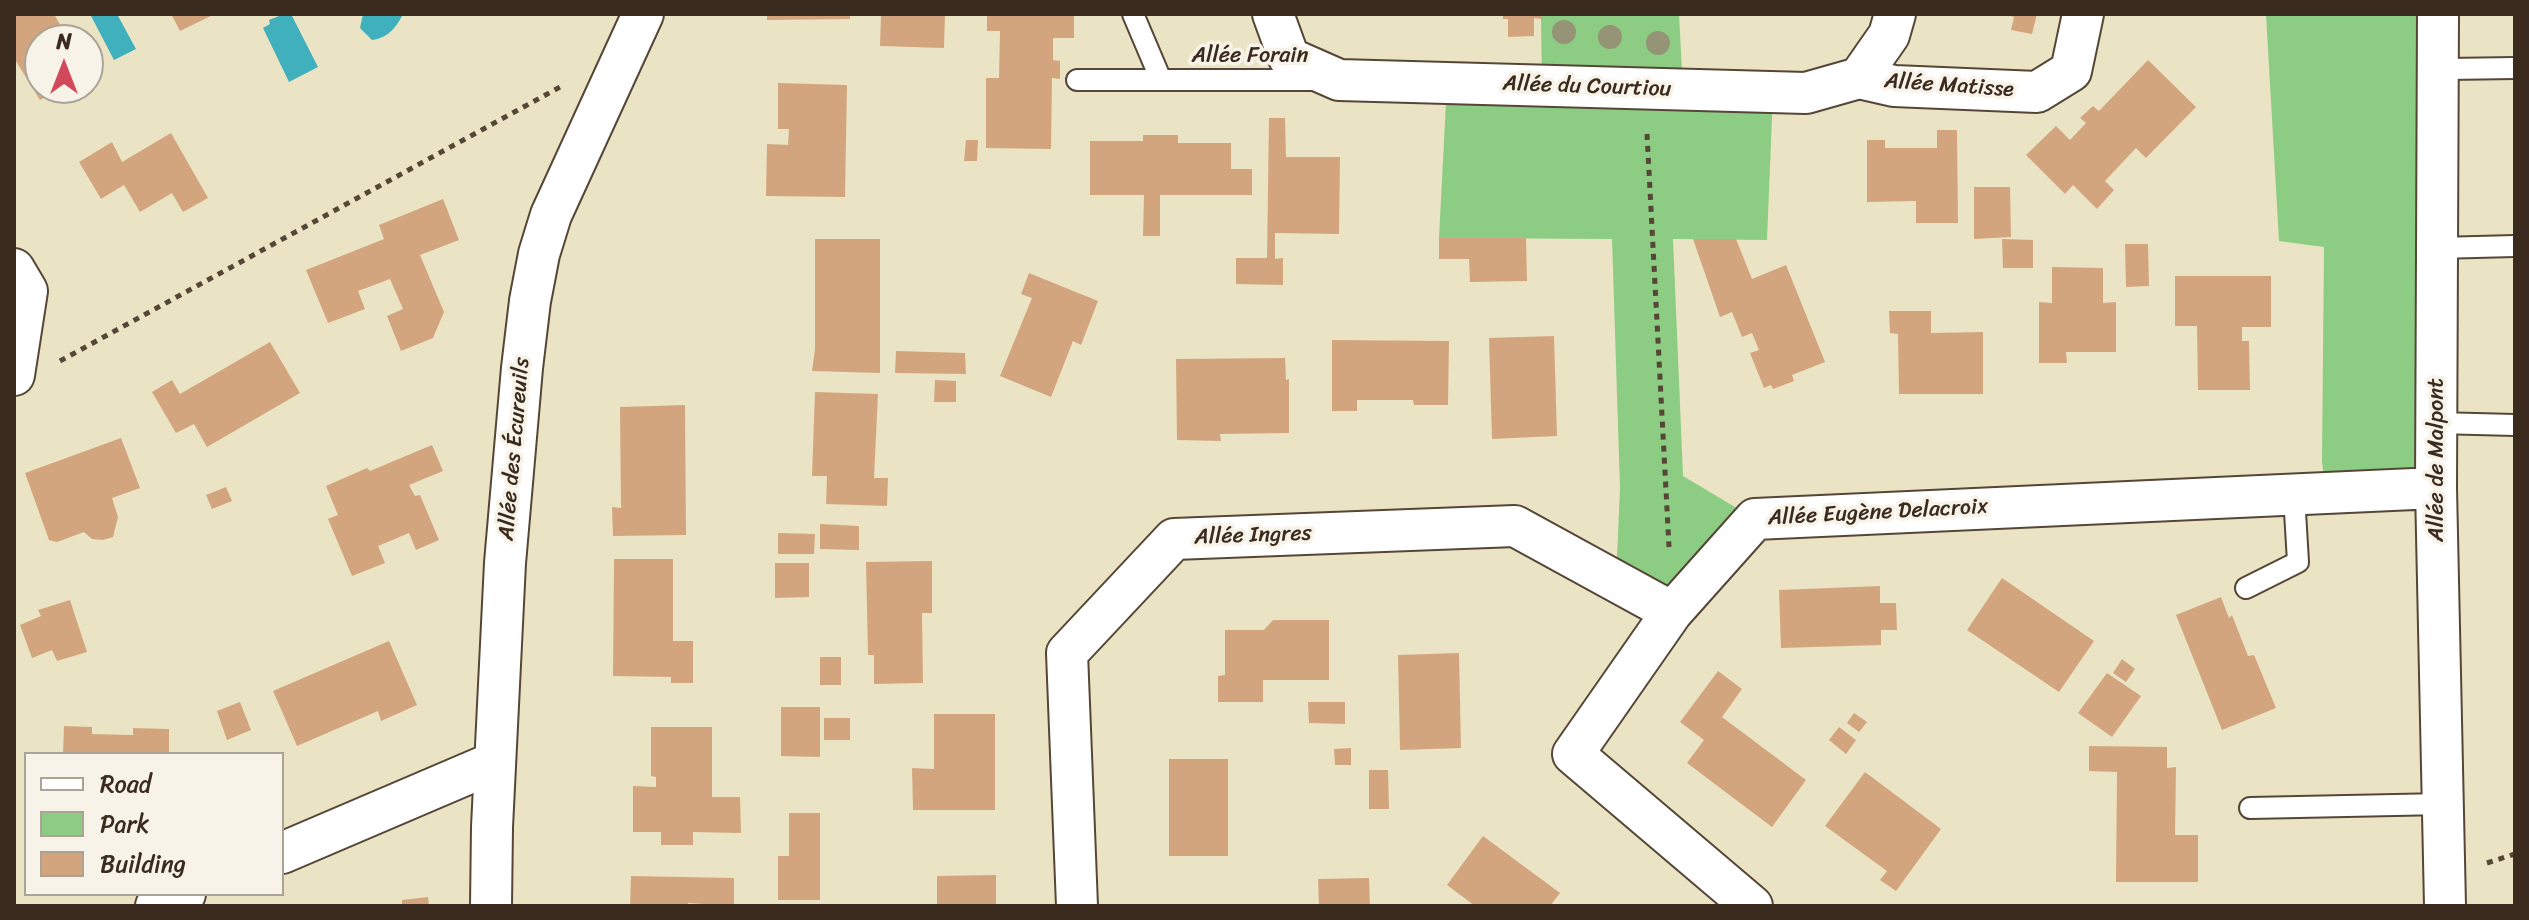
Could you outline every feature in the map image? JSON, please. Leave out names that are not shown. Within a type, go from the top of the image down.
[{"type":"street","name":"Allée des Écureuils","points":[[491,906],[505,563],[530,301],[539,254],[551,215],[643,14]]},
{"type":"street","name":"Allée du Courtiou","points":[[1273,14],[1289,58],[1339,80],[1806,93],[1859,78]]},
{"type":"street","points":[[1859,78],[1889,35],[1895,14]]},
{"type":"street","name":"Allée Matisse","points":[[1859,78],[1894,86],[2037,92],[2071,71],[2083,14]]},
{"type":"street","name":"Allée de Malpont","points":[[2438,14],[2436,488],[2445,906]]},
{"type":"street","points":[[14,269],[27,291],[14,375]]},
{"type":"street","name":"Allée Eugène Delacroix","points":[[1752,906],[1573,754],[1672,612],[1755,519],[2436,488]]},
{"type":"street","name":"Allée Ingres","points":[[1077,906],[1067,653],[1174,539],[1515,526],[1672,612]]},
{"type":"street","points":[[284,852],[495,762]]},
{"type":"street","points":[[156,906],[180,896]]},
{"type":"lane","name":"Allée Forain","points":[[1133,14],[1161,80]]},
{"type":"lane","points":[[2438,72],[2447,69],[2515,68]]},
{"type":"lane","name":"Allée Forain","points":[[1077,80],[1339,80]]},
{"type":"lane","points":[[2437,248],[2515,246]]},
{"type":"lane","points":[[2436,423],[2515,425]]},
{"type":"lane","points":[[2246,588],[2298,562],[2294,495]]},
{"type":"lane","points":[[2250,808],[2443,804]]},
{"type":"path","points":[[56,364],[625,52]]},
{"type":"path","points":[[1644,89],[1672,612]]},
{"type":"green space","points":[[1541,14],[1679,14],[1683,90],[1773,93],[1767,240],[1673,239],[1683,476],[1755,519],[1672,612],[1616,581],[1620,488],[1612,239],[1439,238],[1447,83],[1542,86]]},
{"type":"green space","points":[[2266,14],[2438,14],[2436,488],[2326,494],[2322,461],[2324,247],[2279,241]]},
{"type":"water","points":[[90,14],[117,14],[136,49],[114,60],[104,41],[104,24],[95,24]]},
{"type":"water","points":[[291,14],[318,67],[289,82],[263,28],[270,24],[269,20]]},
{"type":"water","points":[[363,14],[403,14],[391,32],[372,40],[360,28]]},
{"type":"building","points":[[14,14],[54,14],[60,24],[24,24],[24,74],[14,58]]},
{"type":"building","points":[[171,14],[215,14],[180,31]]},
{"type":"building","points":[[767,14],[850,14],[850,19],[767,20]]},
{"type":"building","points":[[881,14],[945,14],[944,48],[880,46]]},
{"type":"building","points":[[987,14],[1074,14],[1074,38],[1053,38],[1053,60],[1060,61],[1060,79],[1052,78],[1051,149],[986,148],[986,78],[999,78],[1000,31],[987,31]]},
{"type":"building","points":[[1503,14],[1541,14],[1541,19],[1534,18],[1534,36],[1508,37],[1508,19],[1503,19]]},
{"type":"building","points":[[2005,14],[2037,14],[2032,34],[2011,30],[2014,17]]},
{"type":"building","points":[[2148,60],[2196,107],[2146,158],[2136,148],[2105,181],[2114,190],[2097,209],[2073,185],[2065,194],[2026,155],[2056,126],[2070,140],[2086,123],[2080,118],[2093,106],[2099,111]]},
{"type":"building","points":[[778,83],[847,85],[845,197],[766,196],[767,144],[788,145],[789,129],[778,129]]},
{"type":"building","points":[[1269,118],[1285,118],[1286,157],[1340,157],[1339,234],[1275,233],[1275,259],[1283,258],[1283,285],[1236,284],[1236,258],[1267,258]]},
{"type":"building","points":[[1937,130],[1957,130],[1958,223],[1916,223],[1916,201],[1867,202],[1867,140],[1885,140],[1885,148],[1937,148]]},
{"type":"building","points":[[171,133],[208,198],[183,212],[172,193],[140,212],[124,185],[101,199],[79,162],[112,142],[122,162]]},
{"type":"building","points":[[1143,135],[1178,135],[1178,143],[1231,143],[1231,169],[1252,169],[1252,195],[1160,195],[1160,236],[1143,236],[1144,195],[1090,195],[1090,141],[1143,141]]},
{"type":"building","points":[[966,140],[978,140],[977,161],[964,161]]},
{"type":"building","points":[[1974,187],[2010,187],[2011,237],[1974,239]]},
{"type":"building","points":[[443,199],[459,240],[420,255],[444,312],[433,338],[401,351],[387,316],[403,309],[390,279],[358,291],[365,309],[328,323],[306,270],[384,239],[379,225]]},
{"type":"building","points":[[1439,238],[1526,238],[1527,281],[1470,282],[1469,259],[1439,259]]},
{"type":"building","points":[[815,239],[880,239],[880,373],[812,371],[815,349]]},
{"type":"building","points":[[1693,239],[1736,239],[1752,279],[1786,265],[1825,362],[1792,375],[1794,381],[1773,389],[1771,385],[1764,388],[1750,353],[1759,350],[1752,333],[1742,337],[1732,312],[1720,317]]},
{"type":"building","points":[[2002,239],[2033,240],[2033,268],[2003,268]]},
{"type":"building","points":[[2125,244],[2148,244],[2149,286],[2126,287]]},
{"type":"building","points":[[2052,267],[2103,268],[2103,303],[2116,302],[2116,352],[2066,352],[2067,363],[2039,363],[2039,302],[2052,303]]},
{"type":"building","points":[[1029,273],[1098,301],[1081,345],[1073,341],[1051,397],[1000,376],[1032,298],[1021,294]]},
{"type":"building","points":[[2175,276],[2271,276],[2271,327],[2242,327],[2242,341],[2249,341],[2250,390],[2198,390],[2197,326],[2175,326]]},
{"type":"building","points":[[1889,311],[1931,311],[1931,333],[1983,332],[1983,394],[1899,394],[1898,334],[1890,333]]},
{"type":"building","points":[[1554,336],[1557,436],[1492,439],[1489,338]]},
{"type":"building","points":[[1332,340],[1449,341],[1448,405],[1414,405],[1413,400],[1357,400],[1357,411],[1332,411]]},
{"type":"building","points":[[270,342],[300,393],[207,447],[194,424],[176,433],[152,392],[172,380],[180,394]]},
{"type":"building","points":[[896,351],[965,353],[966,374],[895,373]]},
{"type":"building","points":[[1285,358],[1286,380],[1289,379],[1289,433],[1220,434],[1221,441],[1177,440],[1176,359]]},
{"type":"building","points":[[935,380],[956,381],[956,402],[934,402]]},
{"type":"building","points":[[815,392],[878,394],[874,478],[888,478],[887,506],[826,504],[827,476],[812,476]]},
{"type":"building","points":[[685,405],[686,535],[613,536],[612,507],[621,508],[620,407]]},
{"type":"building","points":[[121,438],[140,488],[112,498],[118,517],[113,537],[92,539],[84,532],[57,542],[49,540],[25,473]]},
{"type":"building","points":[[432,445],[443,471],[409,485],[415,496],[420,495],[439,540],[416,550],[409,533],[378,546],[385,563],[352,576],[328,519],[338,515],[326,486]]},
{"type":"building","points":[[226,487],[232,501],[212,509],[206,495]]},
{"type":"building","points":[[820,524],[859,526],[859,550],[820,549]]},
{"type":"building","points":[[778,533],[815,534],[814,554],[778,554]]},
{"type":"building","points":[[614,559],[673,559],[673,641],[693,641],[693,683],[671,683],[671,677],[613,676]]},
{"type":"building","points":[[932,561],[932,613],[922,613],[923,683],[874,684],[874,655],[868,655],[866,562]]},
{"type":"building","points":[[775,563],[809,563],[809,597],[775,598]]},
{"type":"building","points":[[2002,578],[2094,641],[2059,692],[1967,630]]},
{"type":"building","points":[[1880,586],[1880,603],[1896,603],[1897,630],[1881,630],[1881,645],[1781,648],[1779,590]]},
{"type":"building","points":[[2221,597],[2229,618],[2232,615],[2248,656],[2254,655],[2276,708],[2222,730],[2176,615]]},
{"type":"building","points":[[70,600],[87,652],[57,661],[52,650],[32,658],[20,625],[41,616],[38,610]]},
{"type":"building","points":[[1273,620],[1329,620],[1329,680],[1263,680],[1263,702],[1218,702],[1218,676],[1225,675],[1225,630],[1264,630]]},
{"type":"building","points":[[389,641],[417,705],[381,721],[378,711],[297,746],[273,691]]},
{"type":"building","points":[[1459,653],[1461,748],[1400,750],[1398,655]]},
{"type":"building","points":[[820,657],[841,657],[841,685],[820,685]]},
{"type":"building","points":[[2122,659],[2135,669],[2126,682],[2113,673]]},
{"type":"building","points":[[1718,671],[1742,689],[1722,717],[1806,780],[1772,827],[1687,763],[1704,740],[1680,722]]},
{"type":"building","points":[[2107,673],[2141,696],[2112,737],[2078,713]]},
{"type":"building","points":[[240,702],[251,730],[227,740],[217,711]]},
{"type":"building","points":[[1308,702],[1345,702],[1345,724],[1309,723]]},
{"type":"building","points":[[781,707],[820,707],[820,757],[781,756]]},
{"type":"building","points":[[1854,713],[1867,722],[1859,732],[1847,723]]},
{"type":"building","points":[[934,714],[995,714],[995,810],[913,810],[912,768],[934,769]]},
{"type":"building","points":[[824,718],[850,718],[850,740],[824,740]]},
{"type":"building","points":[[64,726],[92,727],[92,734],[133,735],[133,728],[169,729],[169,752],[63,752]]},
{"type":"building","points":[[651,727],[712,727],[712,797],[740,797],[741,833],[693,832],[693,845],[661,845],[661,832],[633,832],[633,786],[656,787],[656,777],[651,776]]},
{"type":"building","points":[[1839,727],[1856,740],[1846,754],[1829,740]]},
{"type":"building","points":[[2089,746],[2167,747],[2167,768],[2176,767],[2175,835],[2198,835],[2198,882],[2116,882],[2117,772],[2089,771]]},
{"type":"building","points":[[1351,748],[1351,765],[1335,765],[1334,749]]},
{"type":"building","points":[[1169,759],[1228,759],[1228,856],[1169,856]]},
{"type":"building","points":[[1369,770],[1388,770],[1389,809],[1369,809]]},
{"type":"building","points":[[1865,772],[1941,829],[1896,891],[1880,880],[1887,871],[1825,826]]},
{"type":"building","points":[[789,813],[820,813],[820,900],[778,900],[778,856],[789,856]]},
{"type":"building","points":[[1483,836],[1560,893],[1550,906],[1475,906],[1447,885]]},
{"type":"building","points":[[996,875],[996,906],[937,906],[937,876]]},
{"type":"building","points":[[631,876],[734,878],[734,906],[688,903],[688,906],[630,906]]},
{"type":"building","points":[[1369,878],[1370,906],[1319,906],[1318,879]]},
{"type":"building","points":[[428,897],[429,906],[402,906],[402,900]]}]
